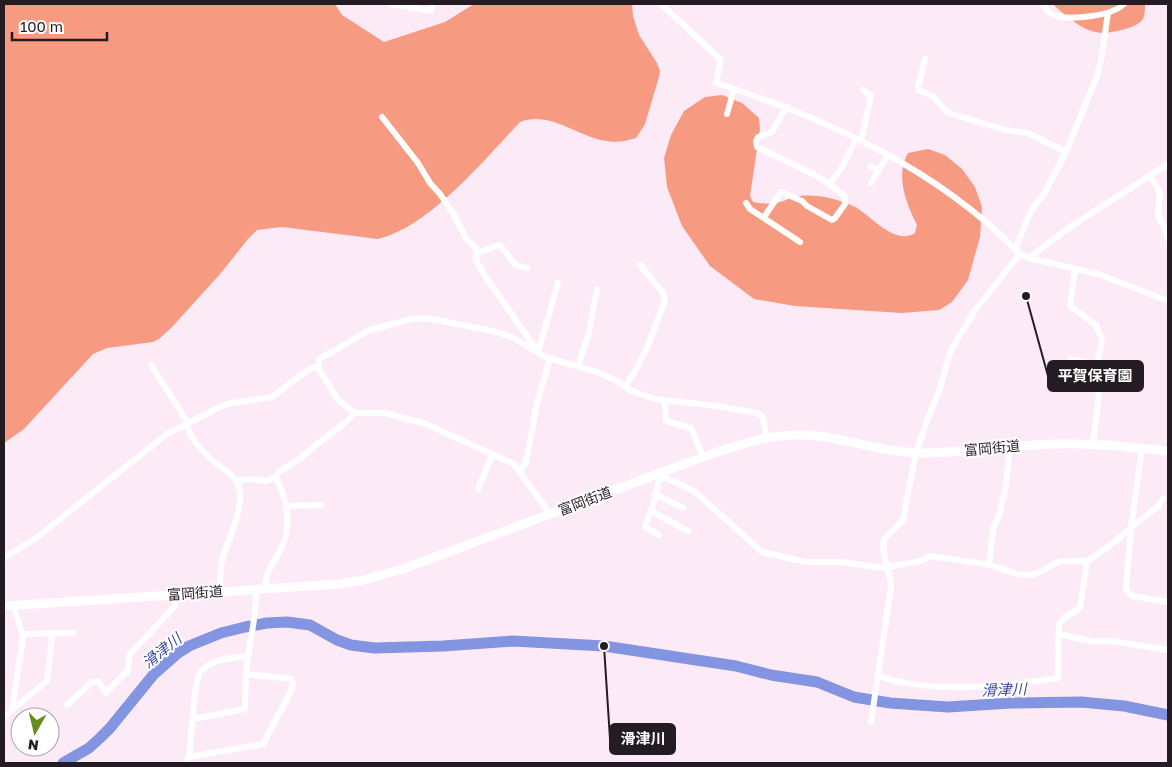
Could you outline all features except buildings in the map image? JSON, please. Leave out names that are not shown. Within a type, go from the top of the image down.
[{"type":"street","points":[[392,4],[431,11],[432,4]]},
{"type":"street","points":[[661,4],[720,60],[716,83],[788,107],[888,155],[966,205],[1018,252],[1029,258],[1098,274],[1168,301]]},
{"type":"street","points":[[1042,4],[1047,11],[1054,15],[1063,16],[1108,12],[1124,4]]},
{"type":"street","points":[[871,721],[891,587],[883,547],[884,540],[903,520],[917,453],[928,418],[938,396],[953,346],[976,309],[1018,252],[1031,214],[1039,199],[1043,196],[1066,152],[1097,76],[1108,12]]},
{"type":"street","points":[[925,58],[918,87],[919,90],[934,97],[946,111],[1005,130],[1028,133],[1066,152]]},
{"type":"street","points":[[727,114],[734,89]]},
{"type":"street","points":[[829,184],[841,169],[858,139],[871,96],[863,90]]},
{"type":"street","points":[[764,217],[781,192],[802,201],[807,206],[832,220],[846,200],[845,196],[829,184],[757,147],[756,141],[758,137],[772,132],[788,107]]},
{"type":"street","points":[[382,117],[418,163],[430,183],[453,213],[467,240],[475,247],[477,253],[476,260],[483,273],[538,352]]},
{"type":"street","points":[[872,183],[888,155]]},
{"type":"street","points":[[1029,258],[1070,227],[1168,164]]},
{"type":"street","points":[[871,166],[879,170]]},
{"type":"street","points":[[1150,176],[1160,192],[1158,215],[1168,239]]},
{"type":"street","points":[[746,203],[750,209],[800,242]]},
{"type":"street","points":[[477,253],[499,245],[503,247],[505,253],[514,264],[527,268]]},
{"type":"street","points":[[624,386],[637,368],[647,348],[665,301],[663,293],[640,265]]},
{"type":"street","points":[[1075,269],[1070,306],[1096,325],[1102,340],[1097,365]]},
{"type":"street","points":[[538,352],[558,283]]},
{"type":"street","points":[[578,366],[589,333],[597,288]]},
{"type":"street","points":[[550,514],[514,464],[426,424],[385,413],[355,413],[338,400],[318,367],[320,358],[344,346],[361,333],[399,322],[420,318],[457,323],[514,338],[550,358],[607,376],[624,386],[654,399],[681,401],[758,413],[763,417],[766,437]]},
{"type":"street","points":[[520,470],[526,463],[537,403],[550,358]]},
{"type":"street","points":[[1070,359],[1097,365],[1102,368],[1093,444]]},
{"type":"street","points":[[151,365],[187,421],[191,436],[206,453],[237,481],[240,492],[238,518],[222,561],[221,592]]},
{"type":"street","points":[[4,558],[36,538],[168,434],[226,404],[272,397],[311,368],[318,367]]},
{"type":"street","points":[[665,401],[666,421],[691,428],[702,457]]},
{"type":"street","points":[[237,481],[267,481],[276,477],[279,472],[301,458],[355,413]]},
{"type":"street","name":"富岡街道","points":[[7,604],[339,584],[383,575],[663,475],[702,457],[766,437],[794,434],[817,436],[894,451],[917,453],[1054,444],[1093,444],[1168,451]]},
{"type":"street","points":[[990,565],[993,529],[1000,514],[1006,485],[1010,447]]},
{"type":"street","points":[[1142,448],[1131,528],[1127,591],[1132,596],[1168,602]]},
{"type":"street","points":[[478,489],[492,455]]},
{"type":"street","points":[[659,535],[645,527],[659,480],[663,475],[694,491],[762,552],[806,562],[841,562],[870,567],[888,567],[910,563],[924,560],[929,556],[990,565],[1017,574],[1035,574],[1060,561],[1087,562],[1158,506],[1163,499]]},
{"type":"street","points":[[193,719],[244,709],[247,654],[256,602],[270,568],[285,540],[288,523],[286,506],[276,477]]},
{"type":"street","points":[[655,494],[683,508]]},
{"type":"street","points":[[286,506],[321,505]]},
{"type":"street","points":[[651,512],[688,531]]},
{"type":"street","points":[[878,678],[928,686],[966,687],[997,686],[1058,678],[1058,634],[1060,622],[1080,607],[1087,562]]},
{"type":"street","points":[[67,705],[92,682],[98,682],[106,693],[109,691],[115,682],[127,672],[130,654],[175,606],[176,594]]},
{"type":"street","points":[[7,604],[23,634],[12,707]]},
{"type":"street","points":[[16,707],[47,681],[52,639],[50,633]]},
{"type":"street","points":[[23,634],[74,633]]},
{"type":"street","points":[[1058,634],[1091,641],[1111,641],[1168,650]]},
{"type":"street","points":[[246,674],[284,678],[291,680],[293,683],[291,691],[263,744],[188,760],[199,673],[212,663],[247,654]]},
{"type":"shaded area","points":[[4,4],[335,4],[342,15],[384,42],[445,22],[474,4],[632,4],[633,16],[639,35],[660,71],[645,124],[636,138],[619,142],[606,141],[551,121],[530,119],[520,122],[455,190],[417,221],[397,232],[378,239],[282,227],[257,230],[221,273],[159,339],[153,342],[107,348],[93,354],[24,429],[4,443]]},
{"type":"shaded area","points":[[1053,4],[1145,4],[1145,12],[1140,23],[1134,26],[1113,32],[1100,33],[1078,24]]},
{"type":"shaded area","points":[[722,95],[742,103],[759,118],[760,129],[750,196],[753,202],[782,202],[792,197],[801,196],[830,198],[858,208],[890,232],[907,236],[915,233],[917,225],[906,199],[902,180],[904,162],[908,153],[928,149],[945,155],[962,169],[975,187],[982,207],[980,237],[968,280],[952,302],[939,310],[901,313],[795,306],[754,299],[710,266],[682,226],[667,187],[664,158],[671,135],[684,111],[705,97]]},
{"type":"waterway","name":"滑津川","points":[[63,763],[89,748],[100,738],[154,674],[189,646],[221,633],[245,627],[287,622],[310,625],[337,640],[351,645],[374,648],[513,641],[604,646],[736,666],[771,675],[817,682],[854,697],[890,703],[948,707],[1011,703],[1081,702],[1124,706],[1168,715]]},
{"type":"place","name":"平賀保育園","points":[[1026,296]]},
{"type":"place","name":"滑津川","points":[[604,646]]}]
